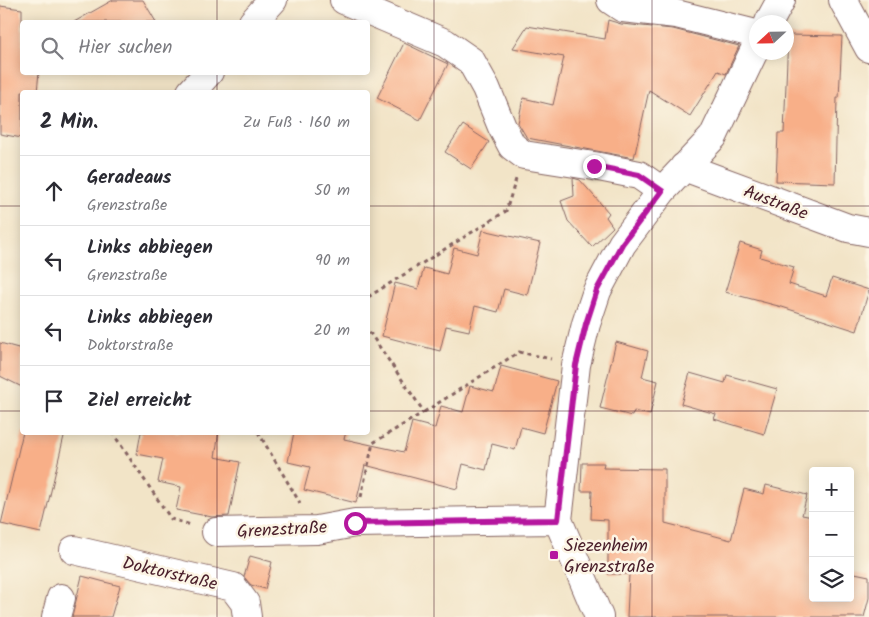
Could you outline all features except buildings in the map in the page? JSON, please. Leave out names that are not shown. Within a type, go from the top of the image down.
[{"type":"street","points":[[255,20],[273,0]]},
{"type":"street","points":[[344,0],[445,43],[471,61],[486,88],[512,146],[524,155],[639,175],[662,191]]},
{"type":"street","points":[[611,0],[623,8],[676,14],[749,32]]},
{"type":"street","points":[[773,15],[781,0]]},
{"type":"street","points":[[843,0],[869,48]]},
{"type":"street","points":[[599,617],[558,520],[576,365],[586,324],[597,290],[622,244],[662,191],[714,137],[750,60]]},
{"type":"street","points":[[193,90],[206,75]]},
{"type":"street","name":"Austraße","points":[[684,167],[848,228],[869,232]]},
{"type":"street","name":"Grenzstraße","points":[[216,532],[317,530],[355,523],[558,520]]},
{"type":"street","name":"Doktorstraße","points":[[74,550],[232,587],[245,603],[247,617]]},
{"type":"path","points":[[370,296],[506,211],[524,155]]},
{"type":"path","points":[[370,333],[424,412]]},
{"type":"path","points":[[355,523],[373,443],[519,352],[576,365]]},
{"type":"path","points":[[114,435],[171,520],[216,532]]},
{"type":"path","points":[[260,435],[317,530]]},
{"type":"place","name":"Siezenheim Grenzstraße","points":[[554,555]]},
{"type":"route","points":[[355,523],[558,520],[569,412],[576,365],[586,324],[597,290],[622,244],[662,191],[639,175],[594,166]]}]
